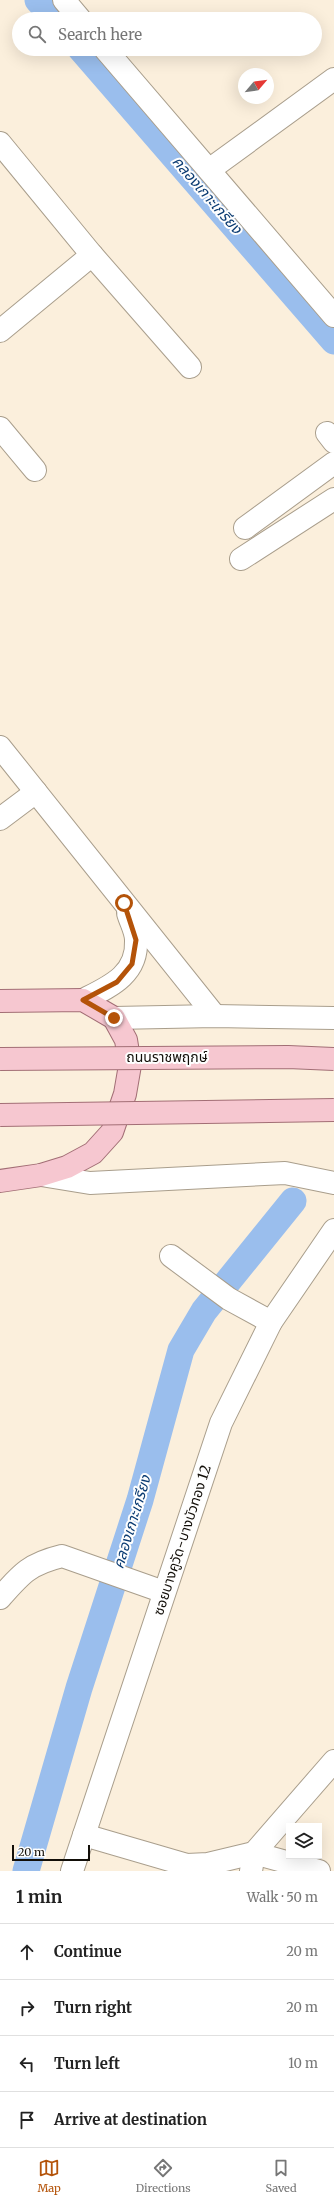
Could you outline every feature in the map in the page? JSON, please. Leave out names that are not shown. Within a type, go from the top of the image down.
[{"type":"main road","points":[[0,1001],[83,1000],[114,1018],[126,1040],[130,1065],[125,1094],[112,1132],[93,1153],[68,1167],[41,1175],[0,1181]]},
{"type":"main road","name":"ถนนราชพฤกษ์","points":[[0,1059],[258,1057],[334,1058]]},
{"type":"main road","points":[[0,1115],[334,1110]]},
{"type":"street","points":[[64,0],[74,12]]},
{"type":"street","points":[[112,56],[334,316]]},
{"type":"street","points":[[209,170],[334,79]]},
{"type":"street","points":[[0,143],[92,255],[190,366]]},
{"type":"street","points":[[0,331],[92,255]]},
{"type":"street","points":[[0,428],[35,470]]},
{"type":"street","points":[[245,528],[334,463]]},
{"type":"street","points":[[241,559],[334,499]]},
{"type":"street","points":[[0,747],[215,1016]]},
{"type":"street","points":[[0,819],[36,792]]},
{"type":"street","points":[[83,1000],[117,982],[132,964],[136,940],[124,903]]},
{"type":"street","points":[[114,1018],[215,1016],[334,1018]]},
{"type":"street","points":[[41,1175],[90,1183],[285,1173],[334,1183]]},
{"type":"street","name":"ซอยบางคูวัด-บางบัวทอง 12","points":[[72,1871],[84,1835],[156,1588],[221,1423],[272,1322],[334,1230]]},
{"type":"street","points":[[306,1270],[334,1246]]},
{"type":"street","points":[[171,1256],[229,1298],[272,1322]]},
{"type":"street","points":[[0,1598],[29,1568],[46,1560],[62,1556],[156,1588]]},
{"type":"street","points":[[253,1862],[334,1761]]},
{"type":"street","points":[[84,1835],[187,1865],[224,1866],[253,1862],[319,1871]]},
{"type":"waterway","name":"คลองเกาะเกรียง","points":[[38,0],[49,12]]},
{"type":"waterway","name":"คลองเกาะเกรียง","points":[[87,56],[334,341]]},
{"type":"waterway","name":"คลองเกาะเกรียง","points":[[26,1871],[79,1688],[140,1500],[181,1350],[204,1311],[293,1201]]},
{"type":"route","points":[[114,1018],[83,1000],[117,982],[132,964],[136,940],[124,903]]}]
